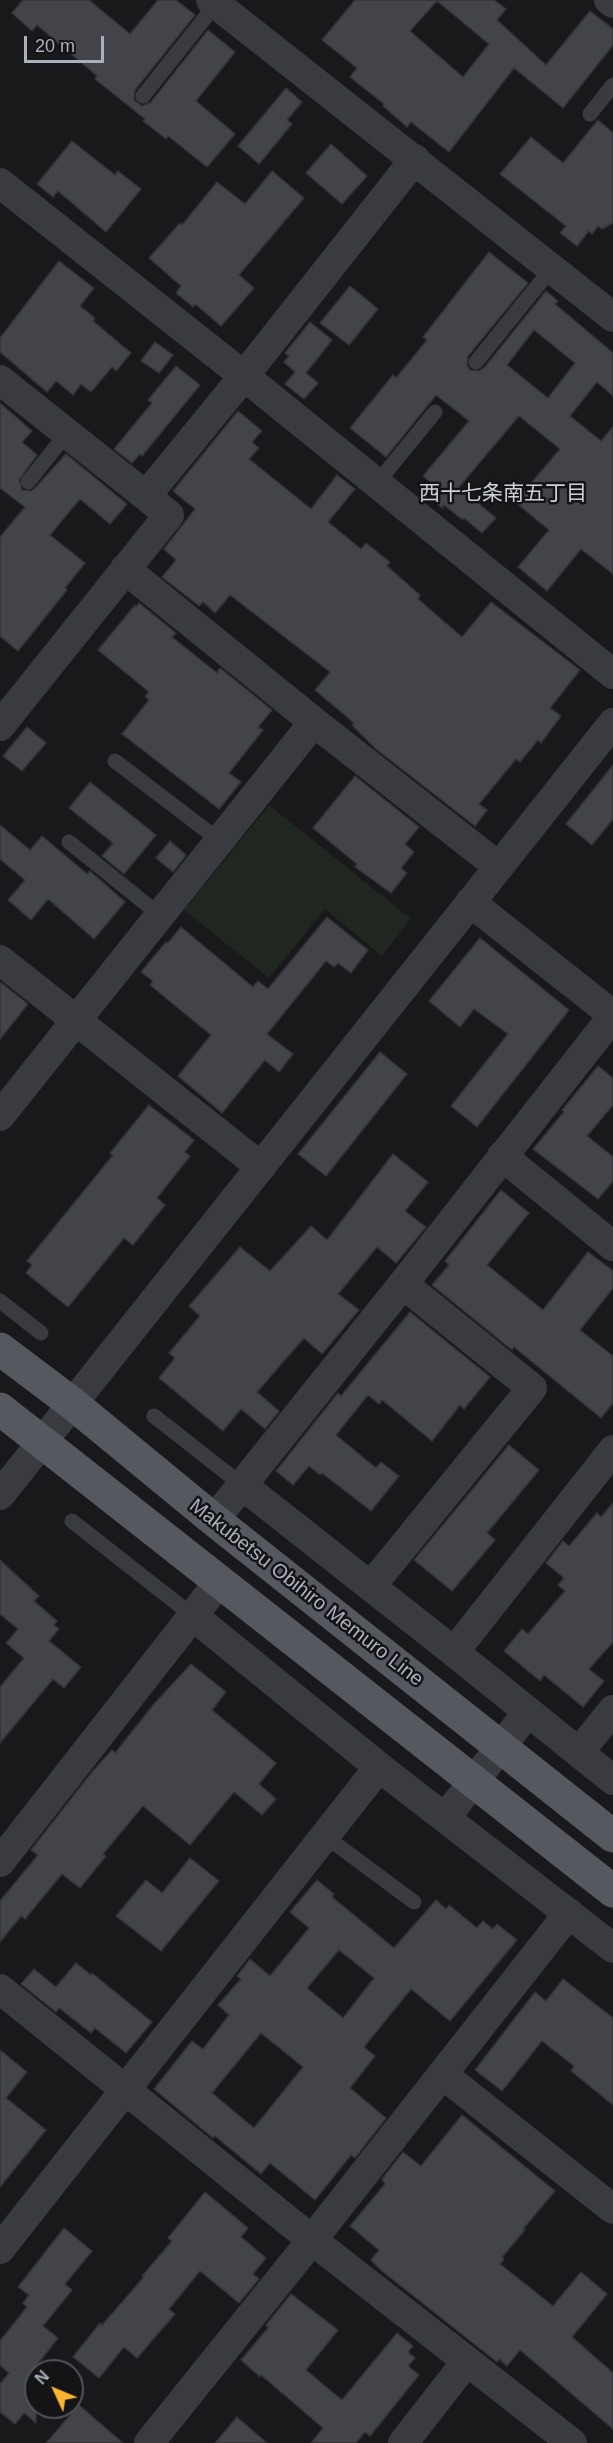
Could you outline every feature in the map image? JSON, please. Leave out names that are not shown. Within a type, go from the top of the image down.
[{"type":"main road","name":"Makubetsu Obihiro Memuro Line","points":[[0,1349],[73,1404],[213,1520],[613,1836]]},
{"type":"main road","points":[[0,1409],[613,1891]]},
{"type":"street","points":[[609,0],[613,3]]},
{"type":"street","points":[[214,2],[613,317]]},
{"type":"street","points":[[146,496],[415,159]]},
{"type":"street","points":[[0,183],[244,376],[613,674]]},
{"type":"street","points":[[0,380],[169,515],[0,726]]},
{"type":"street","points":[[125,569],[314,722],[499,867]]},
{"type":"street","points":[[0,1116],[314,722]]},
{"type":"street","points":[[0,1495],[613,723]]},
{"type":"street","points":[[213,1520],[403,1284],[613,1016],[470,902]]},
{"type":"street","points":[[0,960],[261,1167]]},
{"type":"street","points":[[502,1156],[613,1246]]},
{"type":"street","points":[[371,1586],[532,1388],[403,1284]]},
{"type":"street","points":[[454,1652],[613,1450]]},
{"type":"street","points":[[242,1485],[613,1780]]},
{"type":"street","points":[[0,1862],[219,1582]]},
{"type":"street","points":[[193,1616],[379,1767],[613,1948]]},
{"type":"street","points":[[579,1752],[613,1710]]},
{"type":"street","points":[[445,1818],[528,1712]]},
{"type":"street","points":[[0,2248],[379,1767]]},
{"type":"street","points":[[149,2443],[312,2240],[569,1912]]},
{"type":"street","points":[[0,1989],[312,2240],[572,2443]]},
{"type":"street","points":[[442,2074],[613,2208]]},
{"type":"street","points":[[403,2443],[466,2361]]},
{"type":"lane","points":[[143,96],[214,2]]},
{"type":"lane","points":[[590,114],[613,85]]},
{"type":"lane","points":[[476,362],[552,268]]},
{"type":"lane","points":[[377,483],[435,412]]},
{"type":"lane","points":[[28,482],[67,433]]},
{"type":"lane","points":[[115,761],[220,841]]},
{"type":"lane","points":[[69,842],[161,916]]},
{"type":"lane","points":[[0,1301],[41,1333]]},
{"type":"lane","points":[[153,1416],[242,1485]]},
{"type":"lane","points":[[72,1521],[193,1616]]},
{"type":"lane","points":[[325,1836],[414,1902]]},
{"type":"shaded area","points":[[269,805],[411,919],[382,956],[325,909],[269,978],[184,910]]},
{"type":"building","points":[[23,0],[89,0],[130,34],[158,0],[176,0],[195,15],[135,90],[134,100],[142,106],[151,102],[208,30],[235,52],[196,101],[235,134],[207,167],[168,136],[166,139],[143,121],[145,119],[95,79],[97,76],[37,25],[32,31],[12,13]]},
{"type":"building","points":[[355,0],[494,0],[506,9],[497,20],[546,65],[590,11],[613,29],[613,45],[563,108],[514,68],[449,152],[411,122],[407,127],[383,106],[384,104],[350,77],[357,68],[322,40]],"holes":[[[437,1],[489,44],[463,77],[410,31]]]},
{"type":"building","points":[[286,88],[302,102],[287,120],[292,124],[259,164],[238,146]]},
{"type":"building","points":[[598,120],[613,133],[613,223],[602,229],[598,226],[592,234],[589,231],[577,246],[560,233],[566,226],[500,174],[531,137],[563,163]]},
{"type":"building","points":[[72,141],[115,175],[118,171],[141,189],[106,232],[58,191],[53,197],[37,184]]},
{"type":"building","points":[[331,144],[367,176],[342,204],[306,173]]},
{"type":"building","points":[[272,171],[304,198],[239,275],[254,288],[221,326],[195,304],[193,307],[176,293],[181,286],[149,258],[180,223],[182,225],[217,182],[245,204]]},
{"type":"building","points":[[489,252],[528,283],[468,356],[467,365],[470,370],[479,371],[484,368],[546,291],[558,301],[555,304],[613,353],[613,396],[597,382],[570,416],[601,441],[613,427],[613,574],[581,549],[547,591],[518,567],[549,530],[515,502],[560,449],[519,416],[459,487],[496,518],[482,533],[444,505],[442,508],[422,490],[429,481],[423,476],[469,421],[436,395],[386,457],[350,428],[393,375],[396,378],[427,340],[423,337]],"holes":[[[534,330],[575,363],[548,398],[507,365]]]},
{"type":"building","points":[[59,261],[94,288],[80,306],[95,318],[93,321],[131,353],[116,371],[112,367],[91,392],[81,384],[73,395],[56,381],[47,392],[0,352],[0,338]]},
{"type":"building","points":[[350,286],[378,309],[349,345],[320,323]]},
{"type":"building","points":[[310,322],[332,340],[306,373],[318,383],[304,399],[285,384],[295,372],[284,362],[289,356],[285,353]]},
{"type":"building","points":[[155,342],[173,355],[159,373],[141,361]]},
{"type":"building","points":[[176,366],[200,385],[142,456],[140,454],[132,463],[114,449],[152,403],[148,400]]},
{"type":"building","points":[[0,403],[32,431],[22,442],[37,455],[19,480],[22,490],[31,491],[35,488],[66,454],[127,504],[110,524],[80,499],[50,535],[85,563],[65,588],[67,590],[18,651],[0,636],[0,537],[25,507],[0,488]]},
{"type":"building","points":[[238,411],[262,431],[252,442],[259,448],[249,459],[311,509],[337,475],[355,489],[328,522],[361,549],[366,543],[390,562],[387,566],[420,595],[418,599],[462,637],[491,602],[580,670],[550,708],[561,716],[541,743],[538,740],[520,762],[516,759],[479,804],[487,810],[475,826],[376,749],[352,725],[354,723],[315,690],[330,672],[230,595],[215,613],[203,602],[199,606],[162,577],[176,560],[164,549],[195,509],[173,491]]},
{"type":"building","points":[[139,603],[176,633],[172,637],[217,673],[220,668],[272,710],[258,727],[263,730],[229,773],[241,782],[219,809],[122,734],[149,700],[145,696],[149,692],[98,650]]},
{"type":"building","points":[[27,727],[46,743],[22,771],[3,756]]},
{"type":"building","points":[[613,765],[613,819],[592,845],[566,824]]},
{"type":"building","points":[[355,776],[419,827],[405,844],[414,852],[401,868],[407,873],[391,893],[355,867],[357,864],[313,828]]},
{"type":"building","points":[[90,782],[156,835],[124,874],[102,856],[113,843],[69,808]]},
{"type":"building","points":[[0,825],[30,850],[42,836],[87,874],[90,871],[125,902],[94,939],[48,899],[31,920],[8,900],[25,880],[0,859]]},
{"type":"building","points":[[170,841],[186,855],[173,872],[156,858]]},
{"type":"building","points":[[327,917],[368,950],[351,973],[338,963],[334,967],[326,961],[267,1034],[293,1054],[279,1072],[265,1060],[222,1113],[178,1076],[211,1035],[150,985],[153,981],[141,972],[181,927],[253,987],[258,981],[268,989]]},
{"type":"building","points":[[480,938],[569,1010],[477,1127],[451,1106],[508,1034],[474,1009],[460,1027],[429,1001]]},
{"type":"building","points":[[0,982],[28,1004],[0,1039]]},
{"type":"building","points":[[380,1052],[407,1074],[326,1176],[298,1154]]},
{"type":"building","points":[[598,1066],[613,1078],[613,1105],[587,1136],[613,1157],[613,1181],[598,1199],[533,1149]]},
{"type":"building","points":[[149,1105],[194,1140],[185,1152],[190,1156],[157,1198],[165,1205],[133,1245],[124,1238],[68,1307],[26,1273],[32,1265],[27,1261],[113,1155],[110,1153]]},
{"type":"building","points":[[393,1154],[428,1182],[405,1211],[426,1227],[396,1263],[377,1247],[338,1294],[359,1310],[322,1354],[304,1338],[257,1392],[279,1411],[265,1429],[241,1409],[223,1431],[159,1378],[175,1358],[169,1353],[200,1316],[189,1306],[240,1247],[270,1271],[311,1226],[327,1240]]},
{"type":"building","points":[[501,1190],[529,1213],[487,1265],[543,1310],[588,1252],[613,1271],[613,1288],[580,1330],[613,1356],[613,1403],[601,1418],[514,1347],[512,1350],[432,1285],[449,1265],[445,1261]]},
{"type":"building","points":[[410,1312],[490,1377],[464,1409],[460,1405],[432,1441],[382,1400],[379,1404],[368,1395],[336,1435],[376,1468],[381,1462],[399,1476],[371,1511],[322,1473],[320,1475],[309,1466],[293,1485],[276,1471],[338,1393],[341,1396]]},
{"type":"building","points":[[509,1445],[539,1470],[487,1533],[495,1540],[452,1591],[414,1560]]},
{"type":"building","points":[[613,1503],[613,1642],[589,1669],[604,1681],[583,1707],[544,1675],[540,1681],[504,1651],[522,1629],[528,1634],[565,1591],[558,1585],[564,1578],[546,1563],[563,1541],[569,1546],[597,1513],[601,1517]]},
{"type":"building","points":[[0,1560],[39,1596],[34,1601],[57,1621],[54,1625],[59,1629],[49,1641],[81,1667],[64,1688],[53,1679],[0,1743],[0,1687],[24,1658],[6,1643],[18,1629],[0,1614]]},
{"type":"building","points":[[191,1664],[226,1692],[212,1710],[276,1763],[259,1784],[276,1799],[262,1815],[234,1792],[190,1845],[143,1806],[103,1854],[106,1856],[80,1888],[62,1874],[25,1919],[21,1916],[0,1942],[0,1901],[38,1855],[31,1850],[92,1772],[112,1750],[115,1753],[154,1704]]},
{"type":"building","points":[[190,1858],[219,1881],[161,1951],[116,1916],[146,1880],[162,1893]]},
{"type":"building","points":[[317,1880],[334,1894],[332,1897],[394,1948],[436,1900],[446,1909],[449,1905],[477,1928],[483,1921],[493,1929],[497,1924],[517,1940],[450,2021],[411,1989],[364,2047],[375,2056],[350,2088],[386,2118],[355,2158],[351,2155],[315,2200],[270,2163],[261,2174],[154,2089],[192,2041],[203,2049],[229,2015],[218,2005],[241,1979],[237,1976],[250,1959],[270,1976],[309,1928],[290,1912]],"holes":[[[339,1950],[374,1978],[343,2018],[307,1988]],[[261,2033],[303,2067],[254,2128],[212,2093]]]},
{"type":"building","points":[[76,1963],[91,1975],[92,1973],[152,2022],[126,2053],[95,2028],[91,2033],[59,2008],[56,2012],[21,1984],[34,1969],[56,1987]]},
{"type":"building","points":[[563,1979],[613,2018],[613,2105],[571,2071],[574,2066],[542,2041],[502,2091],[475,2070],[535,1992],[546,2001]]},
{"type":"building","points":[[0,2050],[27,2072],[6,2098],[46,2130],[0,2187]]},
{"type":"building","points":[[462,2115],[555,2191],[523,2229],[525,2230],[502,2257],[504,2259],[500,2264],[553,2306],[581,2272],[607,2294],[572,2337],[613,2373],[613,2429],[520,2350],[507,2366],[499,2359],[497,2362],[382,2271],[371,2260],[379,2250],[350,2226],[385,2184],[382,2179],[403,2152],[421,2166]]},
{"type":"building","points":[[205,2192],[248,2228],[241,2237],[266,2258],[253,2274],[259,2279],[239,2303],[200,2271],[169,2309],[175,2314],[137,2358],[124,2347],[99,2378],[84,2366],[84,2359],[73,2357],[100,2323],[102,2325],[144,2277],[142,2276],[172,2241],[168,2238]]},
{"type":"building","points":[[64,2228],[92,2251],[65,2284],[72,2290],[43,2326],[58,2338],[42,2359],[24,2359],[24,2413],[15,2424],[0,2412],[0,2384],[9,2373],[0,2365],[0,2341],[27,2307],[23,2303],[29,2295],[18,2287]]},
{"type":"building","points":[[291,2294],[338,2330],[306,2370],[342,2400],[397,2333],[413,2346],[408,2352],[415,2358],[408,2366],[419,2375],[370,2436],[365,2432],[356,2443],[311,2443],[323,2428],[241,2360],[268,2328],[266,2325]]},
{"type":"building","points":[[84,2409],[123,2443],[46,2443],[67,2419],[84,2419]]},
{"type":"building","points":[[237,2417],[267,2443],[215,2443]]},
{"type":"district","name":"西十七条南五丁目","points":[[503,494]]}]
